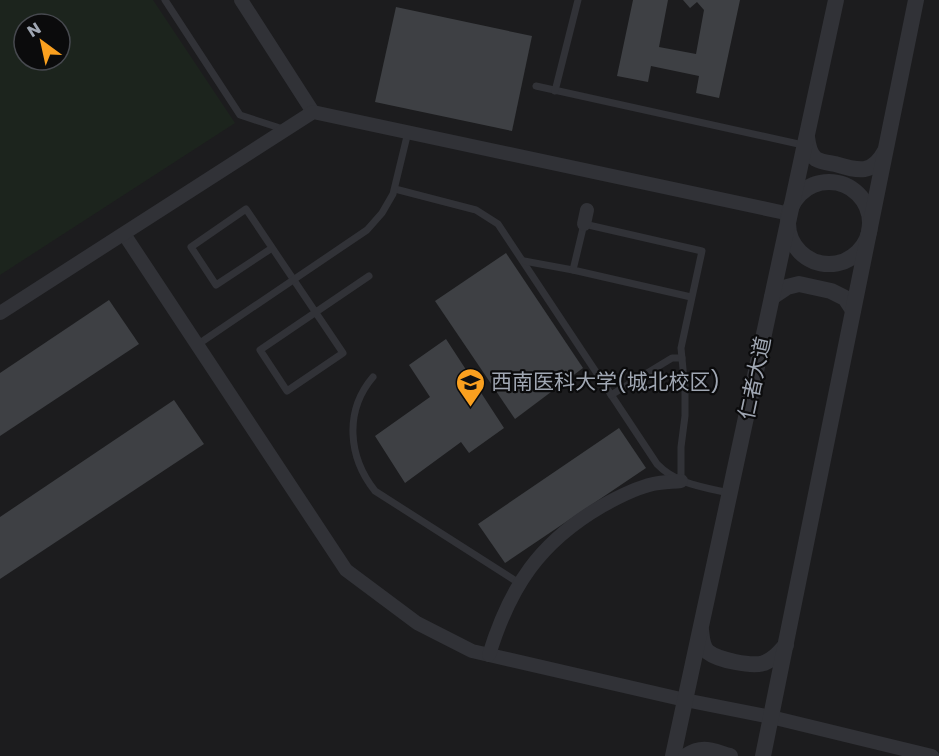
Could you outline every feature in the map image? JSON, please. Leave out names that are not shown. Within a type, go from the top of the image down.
[{"type":"street","points":[[241,0],[312,112],[790,214]]},
{"type":"street","name":"仁者大道","points":[[673,756],[836,0]]},
{"type":"street","points":[[763,756],[916,0]]},
{"type":"street","points":[[0,313],[312,112]]},
{"type":"street","points":[[805,141],[816,159],[855,170],[869,169],[879,161],[886,149]]},
{"type":"street","points":[[826,182],[846,186],[862,198],[867,206],[870,216],[868,236],[859,252],[844,261],[827,264],[818,262],[808,258],[794,244],[790,234],[790,214],[799,196],[807,189],[826,182]]},
{"type":"street","points":[[124,234],[346,570],[417,623],[472,651],[685,700],[771,717],[932,756]]},
{"type":"street","points":[[772,297],[787,287],[799,284],[831,291],[845,298],[853,310]]},
{"type":"street","points":[[489,655],[498,626],[519,583],[544,549],[567,528],[587,514],[634,490],[653,484],[681,481]]},
{"type":"street","points":[[703,617],[702,643],[707,651],[718,657],[753,665],[775,658],[786,645]]},
{"type":"street","points":[[686,756],[705,748],[730,756]]},
{"type":"lane","points":[[165,0],[240,116],[286,130]]},
{"type":"lane","points":[[555,91],[578,0]]},
{"type":"lane","points":[[536,86],[805,141]]},
{"type":"lane","points":[[197,345],[367,230],[382,213],[395,189],[408,132]]},
{"type":"lane","points":[[395,189],[476,210],[498,224],[657,464],[666,474],[681,481],[730,494]]},
{"type":"lane","points":[[272,248],[216,285],[190,247],[246,209],[315,311],[343,353],[287,391],[260,350],[315,311],[369,276]]},
{"type":"lane","points":[[573,270],[586,217],[702,250],[681,348],[685,390],[681,481]]},
{"type":"lane","points":[[524,261],[691,297]]},
{"type":"lane","points":[[611,394],[665,361],[682,358]]},
{"type":"lane","points":[[373,377],[363,389],[352,427],[353,443],[366,479],[375,491],[519,583]]},
{"type":"shaded area","name":"西南医科大学(城北校区)","points":[[0,0],[939,0],[939,756],[0,756]]},
{"type":"shaded area","points":[[0,0],[153,0],[235,123],[0,275]]},
{"type":"building","points":[[633,0],[668,0],[659,47],[696,54],[704,10],[697,2],[690,8],[683,0],[740,0],[719,98],[696,93],[699,76],[651,66],[648,82],[617,76]]},
{"type":"building","points":[[396,7],[532,36],[512,131],[375,102]]},
{"type":"building","points":[[506,253],[583,368],[515,419],[435,301]]},
{"type":"building","points":[[109,300],[139,344],[0,436],[0,373]]},
{"type":"building","points":[[446,339],[504,428],[469,453],[461,442],[405,483],[375,436],[430,397],[409,365]]},
{"type":"building","points":[[174,400],[204,444],[0,579],[0,517]]},
{"type":"building","points":[[619,428],[646,468],[505,563],[478,524]]},
{"type":"place","name":"西南医科大学(城北校区)","points":[[470,408]]}]
